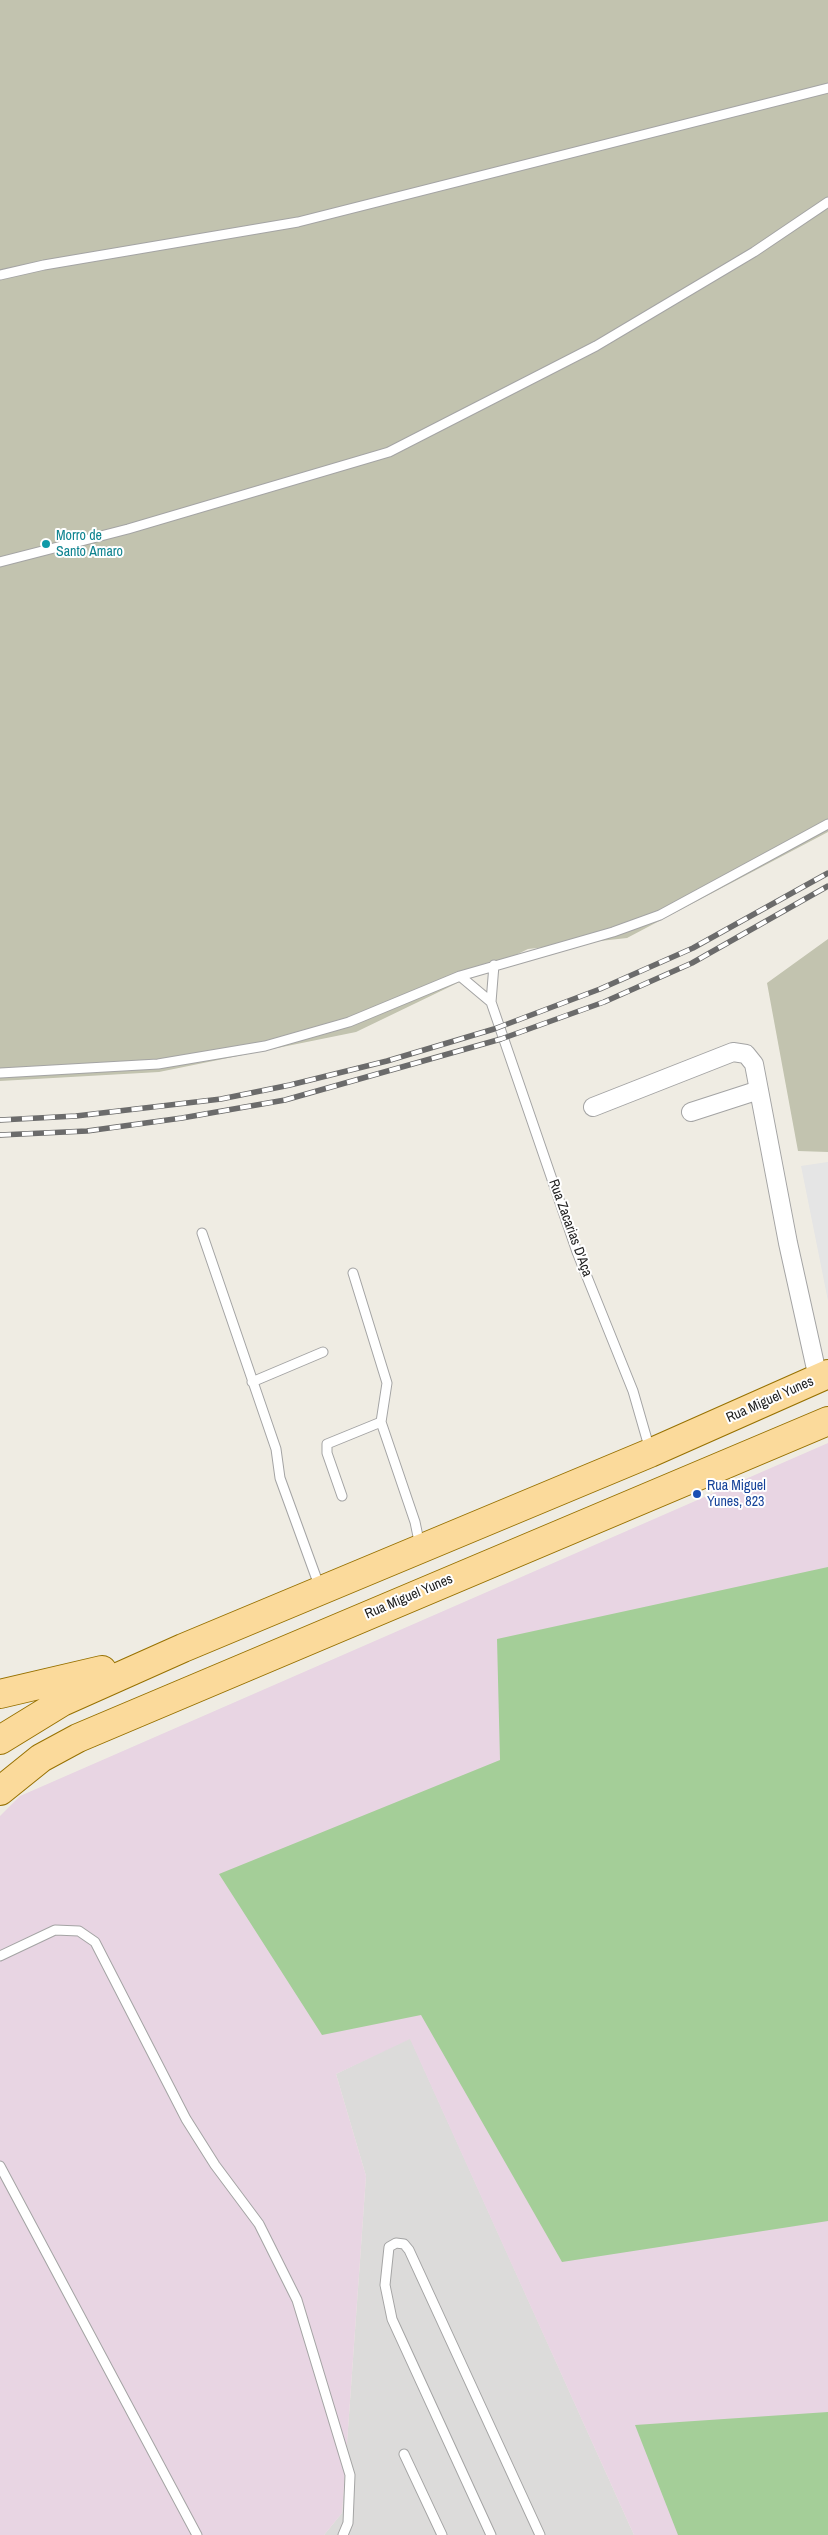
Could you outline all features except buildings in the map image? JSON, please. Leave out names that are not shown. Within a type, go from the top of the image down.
[{"type":"main road","name":"Rua Miguel Yunes","points":[[0,1740],[62,1702],[183,1648],[650,1453],[823,1376]]},
{"type":"main road","points":[[735,1460],[734,1448],[738,1436],[758,1420],[780,1407],[787,1393]]},
{"type":"main road","name":"Rua Miguel Yunes","points":[[0,1791],[41,1758],[78,1738],[828,1421]]},
{"type":"main road","points":[[612,1512],[646,1482],[652,1472],[654,1463],[650,1453]]},
{"type":"main road","points":[[0,1694],[39,1686],[183,1648]]},
{"type":"street","points":[[593,1107],[733,1052],[746,1054],[754,1064],[788,1243],[823,1376]]},
{"type":"street","points":[[691,1112],[759,1090]]},
{"type":"lane","points":[[0,275],[44,265],[298,222],[828,88]]},
{"type":"lane","points":[[0,562],[128,529],[389,452],[596,346],[754,252],[828,202]]},
{"type":"lane","points":[[0,1073],[158,1064],[265,1046],[349,1022],[460,976],[613,932],[660,915],[828,824]]},
{"type":"lane","points":[[491,1002],[494,965]]},
{"type":"lane","points":[[460,976],[491,1002]]},
{"type":"lane","name":"Rua Zacarias D'Aça","points":[[491,1002],[577,1252],[633,1391],[650,1453]]},
{"type":"lane","points":[[202,1232],[276,1449],[280,1478],[321,1590]]},
{"type":"lane","points":[[353,1273],[386,1383],[381,1422],[415,1522],[421,1549]]},
{"type":"lane","points":[[252,1382],[323,1352]]},
{"type":"lane","points":[[342,1496],[327,1453],[327,1444],[381,1422]]},
{"type":"lane","points":[[0,1956],[55,1930],[79,1931],[95,1942],[186,2119],[214,2165],[259,2224],[297,2300],[350,2475],[348,2523],[343,2535]]},
{"type":"lane","points":[[0,2166],[197,2535]]},
{"type":"lane","points":[[491,2535],[392,2319],[385,2285],[389,2247],[396,2243],[404,2244],[409,2250],[540,2535]]},
{"type":"lane","points":[[404,2454],[442,2535]]},
{"type":"shaded area","points":[[0,0],[828,0],[828,832],[627,938],[528,949],[356,1032],[159,1072],[0,1081]]},
{"type":"shaded area","points":[[828,939],[828,1152],[798,1151],[767,983]]},
{"type":"shaded area","points":[[828,1162],[828,1301],[801,1166]]},
{"type":"shaded area","points":[[828,1443],[828,2535],[634,2535],[410,2039],[336,2074],[366,2176],[342,2513],[324,2535],[0,2535],[0,1816],[20,1796]]},
{"type":"shaded area","points":[[410,2038],[634,2535],[324,2535],[342,2513],[366,2176],[336,2074]]},
{"type":"green space","points":[[828,1567],[828,2221],[562,2262],[421,2015],[322,2035],[219,1874],[500,1760],[497,1639]]},
{"type":"green space","points":[[828,2412],[828,2535],[678,2535],[635,2425]]},
{"type":"railway","points":[[0,1120],[76,1116],[221,1099],[290,1085],[387,1061],[494,1029],[600,989],[693,948],[828,873]]},
{"type":"railway","points":[[0,1135],[87,1131],[182,1118],[285,1100],[501,1039],[604,1002],[692,963],[828,886]]},
{"type":"place","name":"Morro de Santo Amaro","points":[[46,544]]},
{"type":"place","name":"Rua Miguel Yunes, 823","points":[[697,1494]]}]
